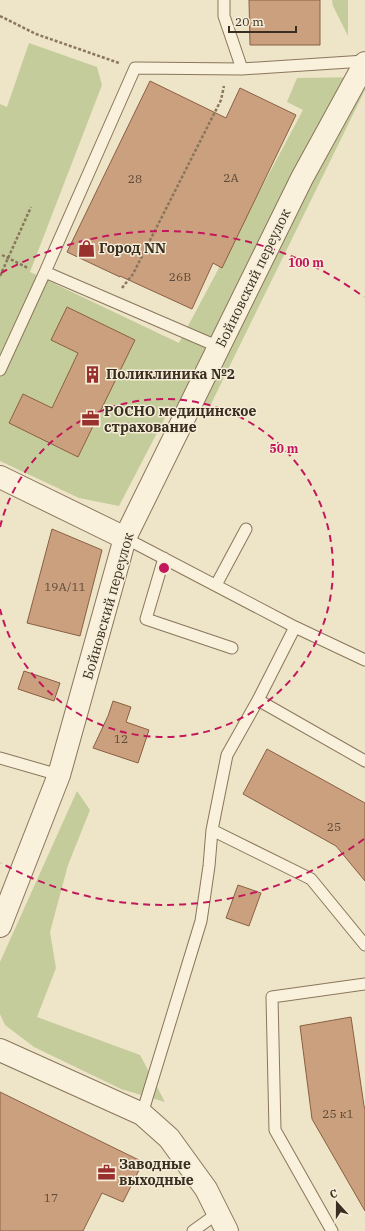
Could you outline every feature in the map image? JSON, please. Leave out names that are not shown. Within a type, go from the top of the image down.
[{"type":"street","name":"Бойновский переулок","points":[[0,926],[59,775],[125,538],[302,178],[365,62]]},
{"type":"street","points":[[0,477],[125,538]]},
{"type":"street","points":[[0,1050],[142,1114],[169,1138],[206,1189],[223,1222]]},
{"type":"lane","points":[[224,0],[224,16],[242,69]]},
{"type":"lane","points":[[0,370],[3,355],[44,274],[135,68],[242,69],[365,62]]},
{"type":"lane","points":[[44,274],[112,301],[219,347]]},
{"type":"lane","points":[[216,585],[246,529]]},
{"type":"lane","points":[[125,538],[295,627],[365,660]]},
{"type":"lane","points":[[164,558],[146,619],[232,648]]},
{"type":"lane","points":[[142,1114],[201,922],[209,866],[212,830],[227,755],[258,700],[295,627]]},
{"type":"lane","points":[[258,700],[365,761]]},
{"type":"lane","points":[[0,758],[59,775]]},
{"type":"lane","points":[[212,830],[311,879],[365,945]]},
{"type":"lane","points":[[332,1231],[275,1130],[272,997],[365,984]]},
{"type":"lane","points":[[193,1231],[223,1222]]},
{"type":"path","points":[[0,16],[36,34],[135,68]]},
{"type":"path","points":[[112,301],[133,274],[221,100],[228,69]]},
{"type":"path","points":[[0,276],[31,207]]},
{"type":"path","points":[[2,255],[44,274]]},
{"type":"green space","points":[[332,0],[348,0],[348,36],[333,6]]},
{"type":"green space","points":[[29,43],[97,67],[102,85],[30,272],[179,343],[303,110],[287,102],[297,78],[365,77],[365,90],[211,404],[170,408],[119,506],[79,498],[0,461],[0,104],[7,107]]},
{"type":"green space","points":[[77,791],[90,810],[68,865],[50,932],[56,968],[37,1017],[140,1055],[165,1102],[121,1089],[34,1047],[5,1025],[0,1014],[0,962]]},
{"type":"building","points":[[249,0],[320,0],[320,45],[250,45]]},
{"type":"building","points":[[150,81],[226,118],[240,88],[296,115],[222,268],[213,263],[192,309],[67,252]]},
{"type":"building","name":"Поликлиника №2","points":[[67,307],[135,340],[78,457],[9,423],[23,394],[52,408],[78,353],[51,340]]},
{"type":"building","points":[[52,529],[102,550],[80,636],[27,623]]},
{"type":"building","points":[[24,671],[60,683],[54,701],[18,689]]},
{"type":"building","points":[[113,701],[131,707],[126,722],[149,730],[138,763],[93,748],[108,716]]},
{"type":"building","points":[[267,749],[365,803],[365,881],[336,846],[243,794]]},
{"type":"building","points":[[238,885],[261,893],[249,926],[226,918]]},
{"type":"building","points":[[351,1017],[365,1109],[365,1211],[312,1119],[300,1026]]},
{"type":"building","points":[[0,1092],[143,1162],[123,1202],[102,1193],[83,1231],[0,1231]]},
{"type":"place","name":"Город NN","points":[[86,248]]},
{"type":"place","name":"Поликлиника №2","points":[[93,374]]},
{"type":"place","name":"РОСНО медицинское страхование","points":[[91,419]]},
{"type":"place","name":"Заводные выходные","points":[[106,1172]]}]
